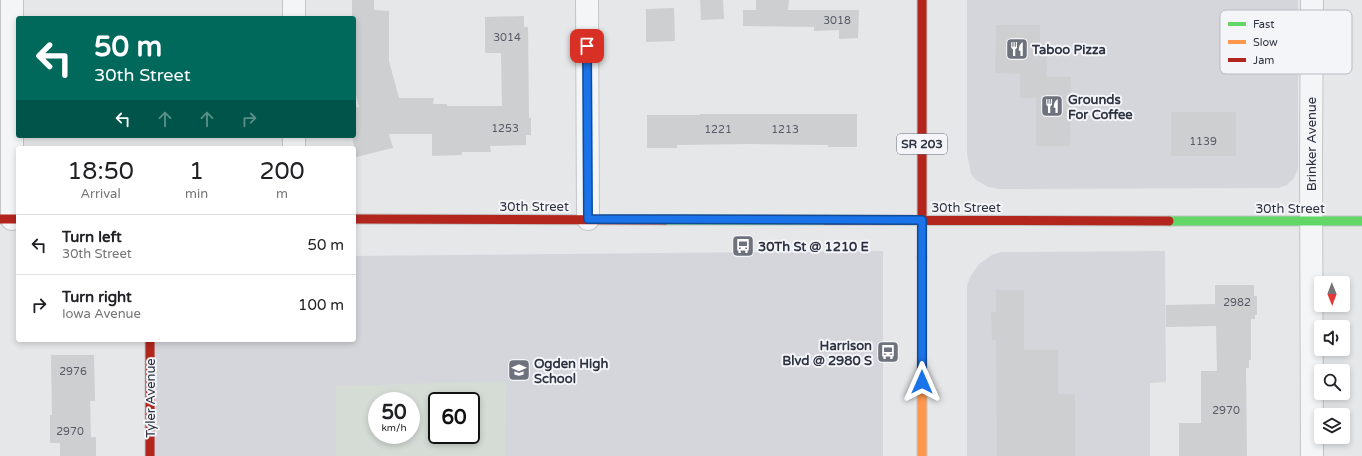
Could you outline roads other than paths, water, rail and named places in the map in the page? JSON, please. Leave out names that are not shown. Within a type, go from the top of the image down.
[{"type":"main road","name":"SR 203","points":[[922,0],[922,456]]},
{"type":"main road","name":"30th Street","points":[[356,219],[1362,221]]},
{"type":"main road","name":"Tyler Avenue","points":[[150,342],[150,456]]},
{"type":"street","points":[[10,219],[12,0]]},
{"type":"street","points":[[294,0],[294,16]]},
{"type":"street","points":[[587,0],[588,219]]},
{"type":"street","name":"Brinker Avenue","points":[[1312,0],[1312,10]]},
{"type":"street","name":"Brinker Avenue","points":[[1311,74],[1310,221],[1312,456]]},
{"type":"place","name":"Taboo Pizza","points":[[1017,49]]},
{"type":"place","name":"Grounds For Coffee","points":[[1052,106]]},
{"type":"place","name":"30Th St @ 1210 E","points":[[743,246]]},
{"type":"place","name":"Harrison Blvd @ 2980 S","points":[[888,352]]},
{"type":"place","name":"Ogden High School","points":[[519,370]]}]
